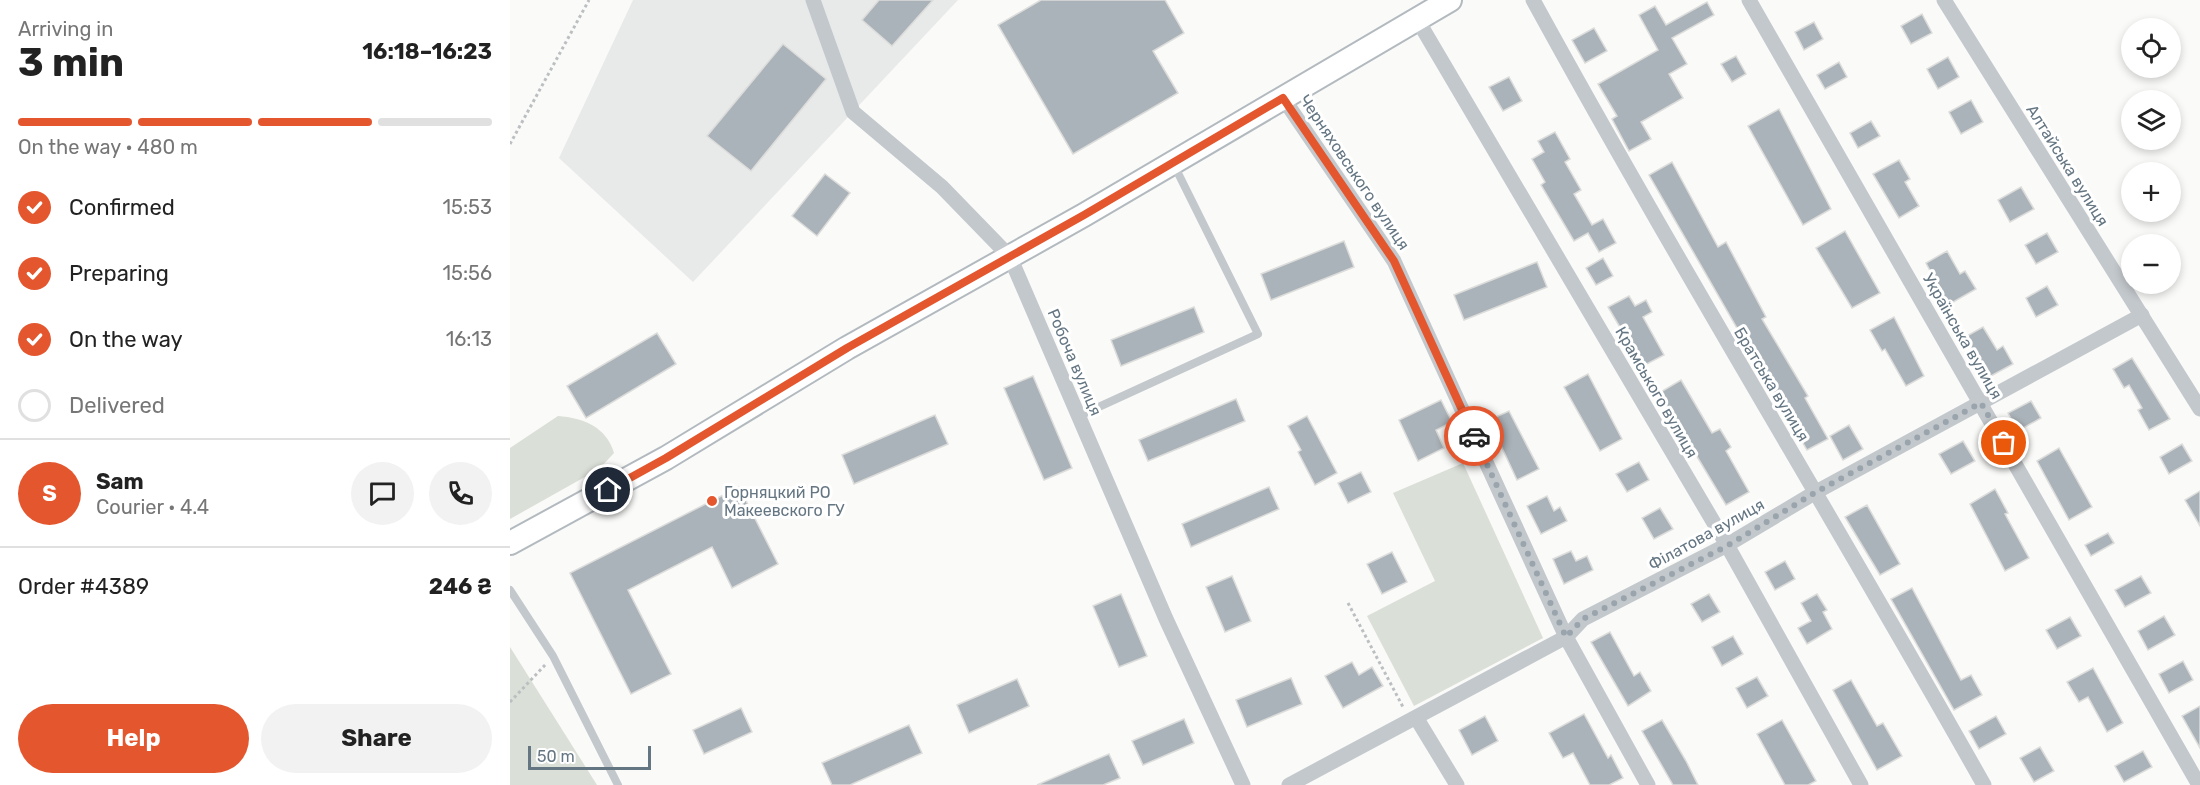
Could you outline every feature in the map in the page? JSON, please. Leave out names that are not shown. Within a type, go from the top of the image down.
[{"type":"main road","points":[[510,543],[666,458],[847,348],[1173,163],[1450,0]]},
{"type":"street","name":"Робоча вулиця","points":[[813,0],[853,112],[942,187],[1010,256],[1166,619],[1243,785]]},
{"type":"street","name":"Братська вулиця","points":[[1533,0],[1630,177],[1816,492],[1984,785]]},
{"type":"street","name":"Українська вулиця","points":[[1749,0],[2199,785]]},
{"type":"street","name":"Алтайська вулиця","points":[[1944,0],[2200,409]]},
{"type":"street","name":"Крамського вулиця","points":[[1417,19],[1727,546],[1861,785]]},
{"type":"street","name":"Черняховського вулиця","points":[[1283,98],[1394,261],[1566,637],[1648,785]]},
{"type":"street","name":"Філатова вулиця","points":[[1289,785],[1566,637],[1583,619],[1727,546],[1816,492],[2142,315]]},
{"type":"street","points":[[1414,720],[1457,785]]},
{"type":"lane","points":[[1079,416],[1258,334],[1173,163]]},
{"type":"lane","points":[[510,590],[553,656],[618,785]]},
{"type":"path","points":[[510,144],[589,0]]},
{"type":"path","points":[[1348,603],[1414,720]]},
{"type":"path","points":[[510,702],[553,656]]},
{"type":"shaded area","points":[[633,0],[958,0],[693,282],[559,158]]},
{"type":"shaded area","points":[[558,416],[577,419],[593,425],[606,437],[614,453],[599,469],[510,519],[510,448]]},
{"type":"shaded area","points":[[1463,463],[1543,638],[1414,706],[1367,616],[1435,581],[1393,493]]},
{"type":"shaded area","points":[[510,647],[597,785],[510,785]]},
{"type":"building","points":[[879,0],[933,0],[892,46],[862,20]]},
{"type":"building","points":[[1041,0],[1165,0],[1184,33],[1153,51],[1178,93],[1073,154],[998,25]]},
{"type":"building","points":[[1707,2],[1714,15],[1672,38],[1687,64],[1669,74],[1683,98],[1641,122],[1651,139],[1629,151],[1612,119],[1617,116],[1598,84],[1658,50],[1639,15],[1655,6],[1666,25]]},
{"type":"building","points":[[1922,14],[1932,33],[1911,44],[1901,26]]},
{"type":"building","points":[[1814,22],[1823,39],[1804,50],[1795,32]]},
{"type":"building","points":[[1594,28],[1607,51],[1585,63],[1572,40]]},
{"type":"building","points":[[783,44],[826,79],[751,171],[707,136]]},
{"type":"building","points":[[1736,56],[1746,74],[1732,82],[1721,64]]},
{"type":"building","points":[[1948,57],[1959,77],[1938,89],[1927,69]]},
{"type":"building","points":[[1839,62],[1847,77],[1825,89],[1817,75]]},
{"type":"building","points":[[1509,77],[1522,101],[1503,111],[1489,87]]},
{"type":"building","points":[[1971,100],[1983,122],[1961,134],[1949,112]]},
{"type":"building","points":[[1779,109],[1831,209],[1803,225],[1748,126]]},
{"type":"building","points":[[1871,121],[1880,136],[1858,148],[1850,133]]},
{"type":"building","points":[[1555,132],[1570,159],[1565,162],[1581,190],[1574,194],[1592,225],[1603,219],[1616,243],[1599,252],[1588,233],[1574,241],[1541,185],[1545,182],[1532,159],[1544,152],[1538,141]]},
{"type":"building","points":[[1899,160],[1910,179],[1905,182],[1919,206],[1899,218],[1873,174]]},
{"type":"building","points":[[1672,162],[1718,247],[1726,242],[1766,317],[1762,319],[1808,396],[1805,398],[1828,439],[1807,450],[1649,175]]},
{"type":"building","points":[[825,174],[850,193],[817,236],[792,216]]},
{"type":"building","points":[[2021,187],[2034,209],[2010,222],[1998,200]]},
{"type":"building","points":[[1845,231],[1880,293],[1852,308],[1816,248]]},
{"type":"building","points":[[2047,233],[2058,252],[2036,264],[2025,245]]},
{"type":"building","points":[[1344,241],[1354,267],[1271,300],[1261,274]]},
{"type":"building","points":[[1947,251],[1960,274],[1965,271],[1976,289],[1948,305],[1926,263]]},
{"type":"building","points":[[1603,258],[1613,276],[1596,285],[1586,268]]},
{"type":"building","points":[[1537,262],[1547,287],[1464,320],[1454,295]]},
{"type":"building","points":[[2047,286],[2058,305],[2036,317],[2026,298]]},
{"type":"building","points":[[1629,296],[1635,306],[1646,300],[1652,312],[1643,317],[1664,355],[1643,366],[1608,307]]},
{"type":"building","points":[[1194,307],[1204,332],[1121,366],[1111,340]]},
{"type":"building","points":[[1894,317],[1924,376],[1906,386],[1885,349],[1882,351],[1870,330]]},
{"type":"building","points":[[1983,327],[1997,350],[2003,346],[2013,364],[1989,377],[1965,337]]},
{"type":"building","points":[[657,333],[676,364],[586,418],[567,386]]},
{"type":"building","points":[[2132,358],[2170,419],[2149,430],[2138,410],[2142,408],[2129,385],[2124,388],[2113,369]]},
{"type":"building","points":[[1588,374],[1622,439],[1600,451],[1564,387]]},
{"type":"building","points":[[1033,376],[1072,468],[1044,480],[1004,388]]},
{"type":"building","points":[[1681,380],[1712,433],[1720,429],[1731,447],[1726,451],[1749,492],[1726,505],[1659,393]]},
{"type":"building","points":[[1236,399],[1245,421],[1148,461],[1139,440]]},
{"type":"building","points":[[1441,400],[1452,422],[1436,430],[1444,448],[1418,461],[1399,420]]},
{"type":"building","points":[[2031,401],[2041,418],[2018,431],[2008,413]]},
{"type":"building","points":[[1509,411],[1539,469],[1517,480],[1489,420]]},
{"type":"building","points":[[935,415],[948,444],[854,484],[842,455]]},
{"type":"building","points":[[1307,416],[1337,473],[1315,485],[1298,452],[1301,450],[1288,426]]},
{"type":"building","points":[[1849,425],[1863,449],[1843,460],[1830,436]]},
{"type":"building","points":[[1963,441],[1975,461],[1951,474],[1939,454]]},
{"type":"building","points":[[2182,444],[2192,461],[2169,474],[2160,457]]},
{"type":"building","points":[[2059,448],[2092,507],[2069,520],[2037,461]]},
{"type":"building","points":[[1639,462],[1649,480],[1627,492],[1616,474]]},
{"type":"building","points":[[1361,472],[1371,492],[1348,503],[1338,483]]},
{"type":"building","points":[[739,487],[778,564],[732,588],[712,547],[628,590],[671,674],[631,694],[570,573]]},
{"type":"building","points":[[1269,487],[1279,509],[1191,547],[1182,524]]},
{"type":"building","points":[[1995,489],[2008,513],[2005,514],[2029,558],[2005,571],[1970,504]]},
{"type":"building","points":[[2200,491],[2200,526],[2185,500]]},
{"type":"building","points":[[1547,496],[1554,511],[1560,507],[1567,521],[1541,534],[1527,506]]},
{"type":"building","points":[[1867,505],[1900,564],[1880,575],[1845,517]]},
{"type":"building","points":[[1660,508],[1673,529],[1654,539],[1642,518]]},
{"type":"building","points":[[2108,533],[2114,543],[2091,556],[2085,545]]},
{"type":"building","points":[[1571,551],[1576,561],[1587,556],[1593,570],[1564,584],[1553,559]]},
{"type":"building","points":[[1392,552],[1407,582],[1382,594],[1367,564]]},
{"type":"building","points":[[1785,561],[1795,579],[1775,590],[1765,572]]},
{"type":"building","points":[[1232,576],[1251,621],[1225,632],[1206,587]]},
{"type":"building","points":[[2141,576],[2151,593],[2125,607],[2115,590]]},
{"type":"building","points":[[1912,588],[1961,680],[1971,675],[1982,695],[1954,710],[1891,599]]},
{"type":"building","points":[[1121,594],[1147,656],[1119,667],[1093,606]]},
{"type":"building","points":[[1709,594],[1720,612],[1702,622],[1691,604]]},
{"type":"building","points":[[1817,594],[1827,610],[1823,612],[1832,629],[1807,644],[1798,628],[1811,621],[1801,603]]},
{"type":"building","points":[[2164,616],[2175,635],[2148,650],[2138,631]]},
{"type":"building","points":[[2070,617],[2081,636],[2057,649],[2046,630]]},
{"type":"building","points":[[1610,632],[1634,676],[1640,672],[1651,691],[1628,706],[1591,642]]},
{"type":"building","points":[[1733,636],[1743,654],[1722,666],[1712,647]]},
{"type":"building","points":[[2183,661],[2193,680],[2169,693],[2159,674]]},
{"type":"building","points":[[1352,662],[1359,675],[1372,667],[1383,686],[1343,708],[1325,676]]},
{"type":"building","points":[[2093,668],[2123,723],[2107,732],[2088,697],[2079,702],[2067,682]]},
{"type":"building","points":[[1757,677],[1768,696],[1747,708],[1736,688]]},
{"type":"building","points":[[1291,678],[1302,704],[1247,727],[1236,700]]},
{"type":"building","points":[[1017,679],[1029,706],[969,733],[957,705]]},
{"type":"building","points":[[1851,680],[1877,726],[1883,723],[1902,756],[1877,770],[1833,690]]},
{"type":"building","points":[[2200,706],[2200,748],[2182,716]]},
{"type":"building","points":[[741,708],[752,732],[704,754],[693,730]]},
{"type":"building","points":[[1584,714],[1608,758],[1611,755],[1623,778],[1609,785],[1590,785],[1573,753],[1563,758],[1549,733]]},
{"type":"building","points":[[1485,716],[1498,741],[1472,755],[1459,730]]},
{"type":"building","points":[[1996,716],[2006,734],[1979,749],[1969,731]]},
{"type":"building","points":[[1184,719],[1194,743],[1143,765],[1132,741]]},
{"type":"building","points":[[1662,720],[1698,785],[1673,785],[1642,731]]},
{"type":"building","points":[[1782,720],[1816,781],[1808,785],[1785,785],[1757,734]]},
{"type":"building","points":[[909,725],[922,753],[850,785],[832,785],[822,763]]},
{"type":"building","points":[[2040,747],[2054,771],[2034,782],[2020,758]]},
{"type":"building","points":[[2143,751],[2152,767],[2124,782],[2115,766]]},
{"type":"building","points":[[1109,754],[1120,778],[1103,785],[1037,785]]},
{"type":"way so far","points":[[1474,436],[1566,637],[1583,619],[1727,546],[1816,492],[1981,403],[2004,443]]},
{"type":"place","name":"Горняцкий РО Макеевского ГУ","points":[[712,501]]},
{"type":"route","points":[[608,490],[666,458],[847,348],[1084,215],[1283,98],[1394,261],[1474,436]]}]
